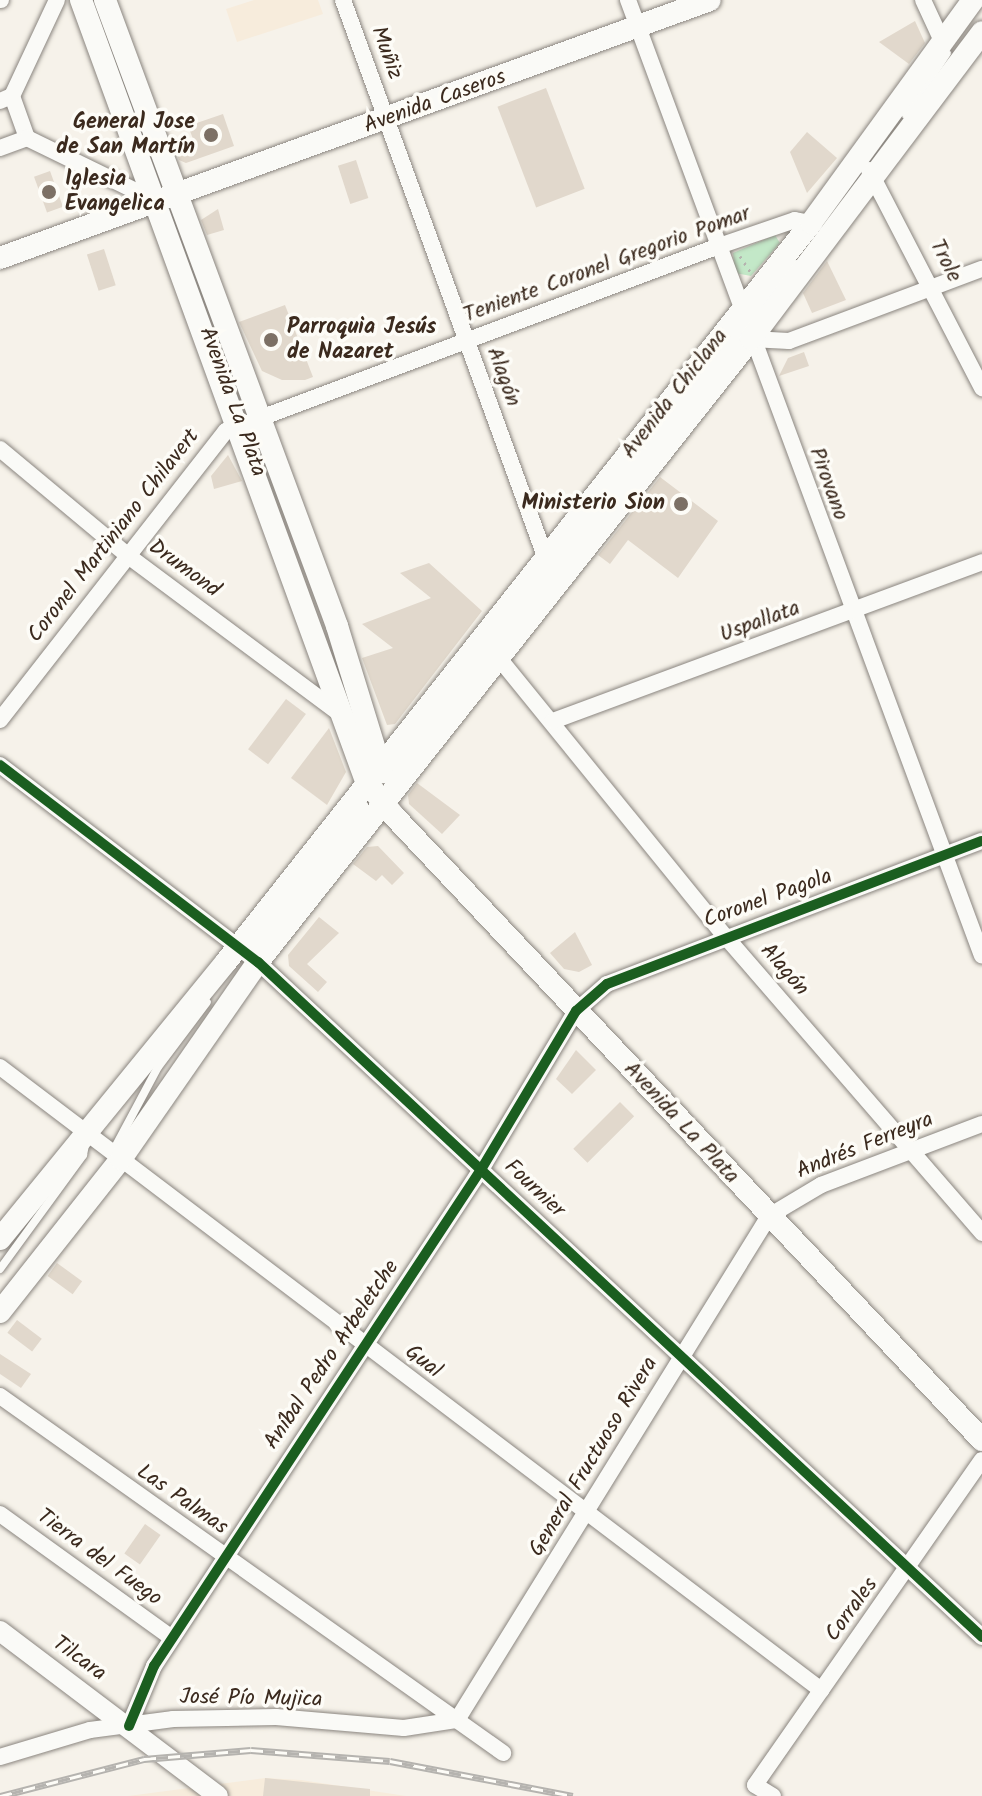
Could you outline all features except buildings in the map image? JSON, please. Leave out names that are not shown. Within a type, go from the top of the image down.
[{"type":"main road","name":"Avenida La Plata","points":[[81,0],[168,199]]},
{"type":"main road","name":"Avenida La Plata","points":[[105,0],[168,199],[378,783]]},
{"type":"main road","name":"Avenida Caseros","points":[[0,258],[387,120],[710,0]]},
{"type":"main road","name":"Avenida Chiclana","points":[[378,783],[546,559],[746,325],[756,278],[868,169],[942,41],[973,0]]},
{"type":"main road","name":"Avenida Chiclana","points":[[378,783],[498,657],[746,325],[868,169],[982,32]]},
{"type":"main road","name":"Avenida La Plata","points":[[250,421],[346,719],[393,815],[982,1440]]},
{"type":"main road","points":[[0,1312],[117,1155],[248,954],[378,783]]},
{"type":"main road","points":[[0,1239],[87,1132],[248,954]]},
{"type":"street","points":[[57,0],[6,99],[27,138],[168,199]]},
{"type":"street","name":"Muñiz","points":[[343,0],[387,120]]},
{"type":"street","name":"Pirovano","points":[[628,0],[726,244],[733,286],[746,325],[947,855],[982,956]]},
{"type":"street","points":[[923,0],[942,41]]},
{"type":"street","name":"Alagón","points":[[387,120],[546,559]]},
{"type":"street","points":[[0,148],[27,138]]},
{"type":"street","name":"Trole","points":[[868,169],[934,287],[982,388]]},
{"type":"street","name":"Teniente Coronel Gregorio Pomar","points":[[250,421],[726,244],[795,220],[811,223]]},
{"type":"street","points":[[746,325],[789,341],[982,269]]},
{"type":"street","name":"Coronel Martiniano Chilavert","points":[[0,720],[212,443],[250,421]]},
{"type":"street","name":"Drumond","points":[[0,449],[127,555],[346,719]]},
{"type":"street","name":"Uspallata","points":[[553,721],[982,562]]},
{"type":"street","name":"Alagón","points":[[498,657],[725,936],[982,1233]]},
{"type":"street","name":"Fournier","points":[[0,765],[248,954],[682,1352],[982,1637]]},
{"type":"street","name":"Coronel Pagola","points":[[576,1011],[607,984],[725,936],[982,841]]},
{"type":"street","name":"Aníbal Pedro Arbeletche","points":[[129,1726],[172,1638],[363,1343],[482,1168],[576,1011]]},
{"type":"street","name":"Gual","points":[[0,1067],[821,1690]]},
{"type":"street","name":"Andrés Ferreyra","points":[[769,1216],[821,1185],[982,1124]]},
{"type":"street","name":"General Fructuoso Rivera","points":[[457,1720],[588,1516],[682,1352],[769,1216]]},
{"type":"street","name":"Las Palmas","points":[[0,1396],[503,1753]]},
{"type":"street","name":"Corrales","points":[[773,1796],[755,1785],[909,1569],[982,1460]]},
{"type":"street","name":"Tierra del Fuego","points":[[0,1514],[172,1638]]},
{"type":"street","name":"Tilcara","points":[[0,1631],[218,1796]]},
{"type":"street","name":"José Pío Mujica","points":[[0,1757],[90,1730],[220,1717],[404,1728],[457,1720]]},
{"type":"lane","points":[[868,169],[982,4]]},
{"type":"lane","points":[[378,783],[746,325]]},
{"type":"lane","points":[[0,1269],[83,1155],[87,1132]]},
{"type":"lane","points":[[0,1299],[117,1155]]},
{"type":"path","points":[[726,244],[756,278]]},
{"type":"path","points":[[756,278],[760,259]]},
{"type":"path","points":[[733,286],[756,278]]},
{"type":"shaded area","points":[[254,0],[318,0],[323,14],[237,42],[226,9]]},
{"type":"shaded area","points":[[265,1778],[301,1780],[406,1796],[128,1796]]},
{"type":"green space","points":[[775,235],[780,243],[751,276],[735,273],[733,253]]},
{"type":"railway","points":[[0,1796],[144,1759],[251,1750],[390,1761],[573,1796]]},
{"type":"cycle path","points":[[0,765],[258,962],[982,1637]]},
{"type":"cycle path","points":[[129,1726],[154,1666],[482,1168],[576,1011],[607,984],[982,841]]},
{"type":"place","name":"General Jose de San Martín","points":[[211,135]]},
{"type":"place","name":"Iglesia Evangelica","points":[[49,192]]},
{"type":"place","name":"Parroquia Jesús de Nazaret","points":[[271,340]]},
{"type":"place","name":"Ministerio Sion","points":[[681,504]]}]
